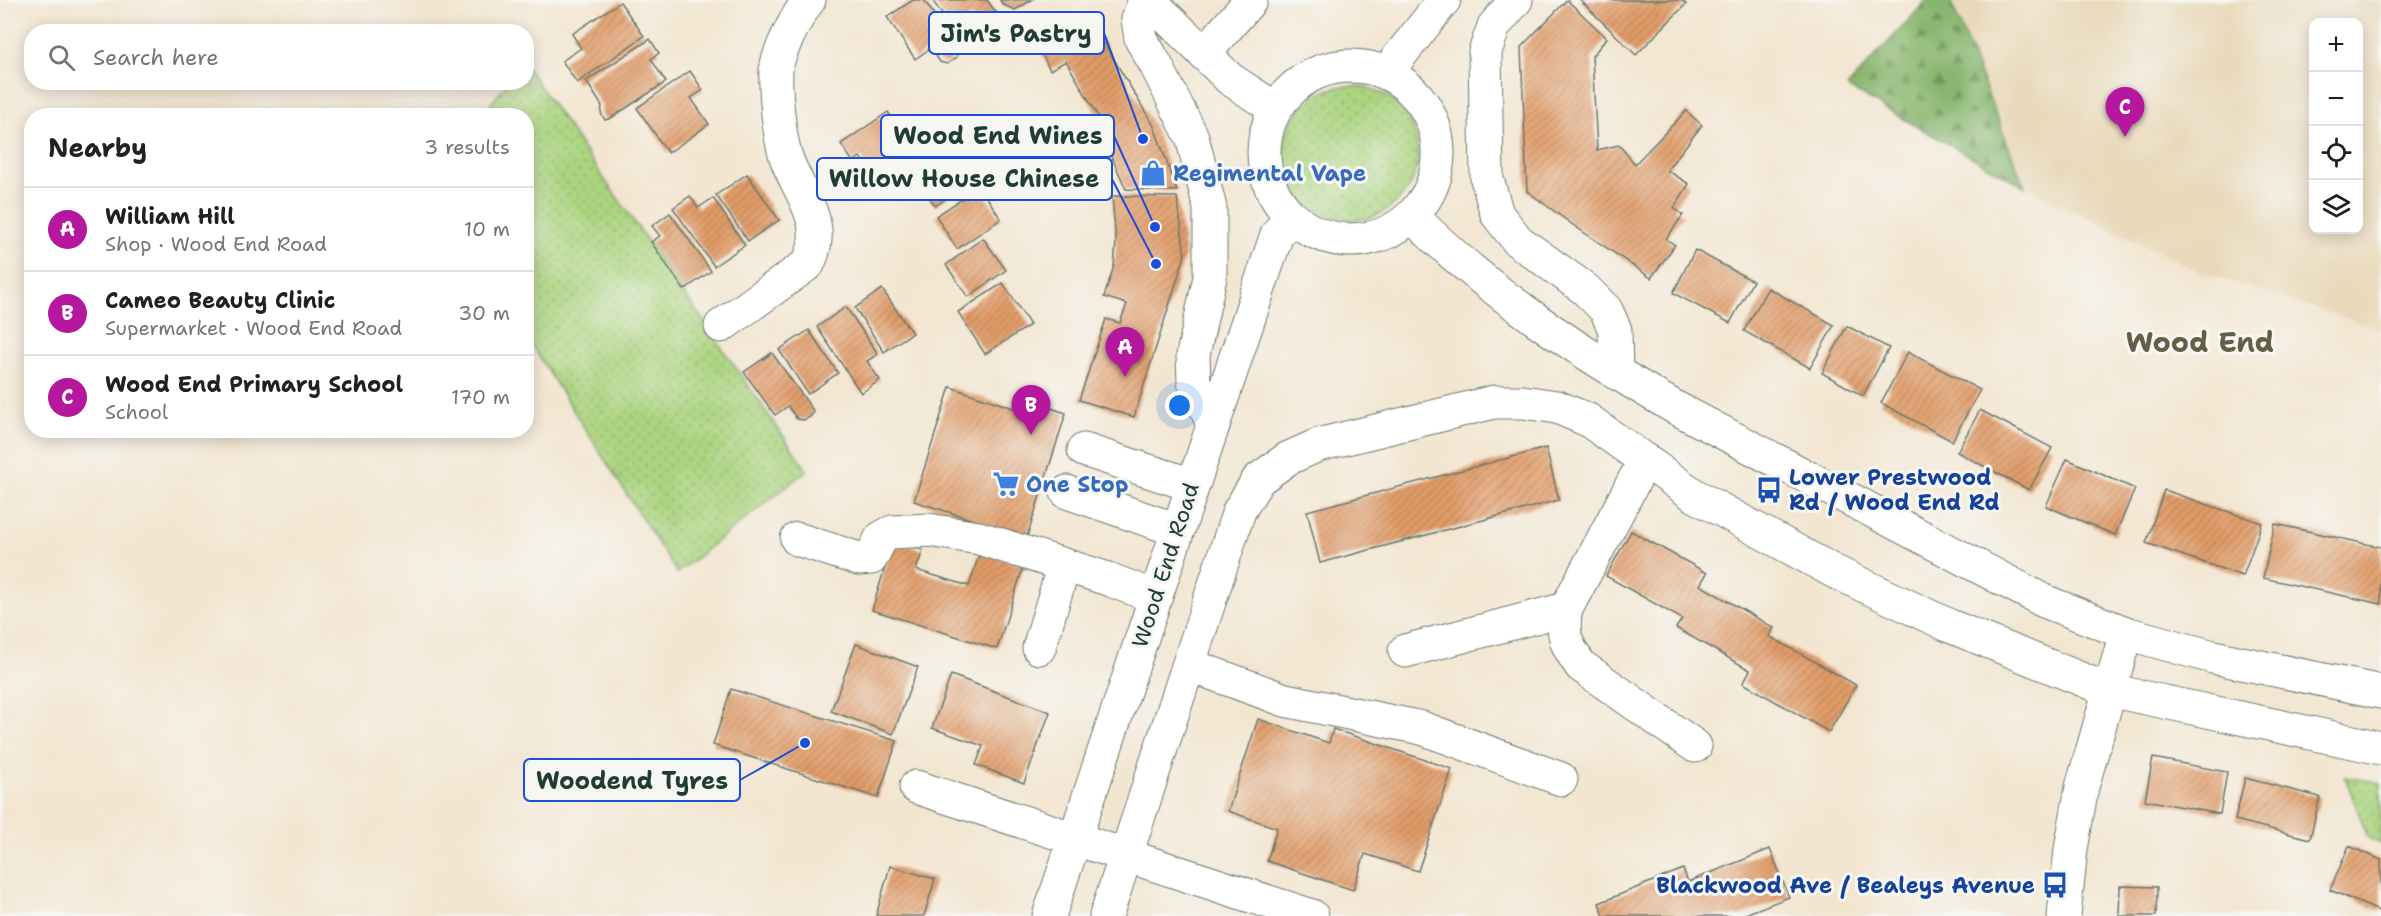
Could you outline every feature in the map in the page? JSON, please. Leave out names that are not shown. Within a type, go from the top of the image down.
[{"type":"street","points":[[721,326],[808,264],[815,250],[817,226],[786,156],[777,97],[776,68],[793,25],[809,0]]},
{"type":"street","points":[[1213,424],[1194,382],[1193,355],[1210,277],[1209,208],[1192,137],[1141,39],[1138,19],[1147,0],[1230,79],[1274,108]]},
{"type":"street","points":[[1204,54],[1251,0]]},
{"type":"street","points":[[1387,72],[1444,0]]},
{"type":"street","points":[[1516,0],[1494,26],[1485,52],[1487,179],[1497,214],[1518,241],[1585,289],[1606,310],[1615,330],[1616,373]]},
{"type":"street","points":[[1344,66],[1387,72],[1415,93],[1428,110],[1437,135],[1438,163],[1432,188],[1412,216],[1379,237],[1356,241],[1336,239],[1313,232],[1290,218],[1269,183],[1264,155],[1267,130],[1274,108],[1296,85],[1317,72],[1344,66]]},
{"type":"street","points":[[1412,216],[1444,248],[1501,294],[1616,373],[1676,408],[2024,590],[2126,633],[2213,657],[2381,692]]},
{"type":"street","name":"Wood End Road","points":[[1049,916],[1277,234],[1290,218]]},
{"type":"street","points":[[1106,916],[1239,511],[1258,480],[1287,459],[1318,445],[1494,402],[1523,402],[1557,407],[1588,420],[1694,495],[1833,571],[1950,626],[2108,690],[2381,748]]},
{"type":"street","points":[[1084,450],[1192,485]]},
{"type":"street","points":[[1645,460],[1566,609],[1563,627],[1568,647],[1581,666],[1695,746]]},
{"type":"street","points":[[1067,492],[1177,530]]},
{"type":"street","points":[[797,539],[859,559],[871,558],[881,538],[892,532],[928,530],[979,538],[1155,597]]},
{"type":"street","points":[[1039,648],[1064,565]]},
{"type":"street","points":[[1405,651],[1566,609]]},
{"type":"street","points":[[2064,916],[2071,849],[2082,787],[2126,633]]},
{"type":"street","points":[[1189,665],[1285,700],[1422,728],[1561,779]]},
{"type":"street","points":[[916,787],[1312,916]]},
{"type":"shaded area","points":[[1927,0],[2381,0],[2381,329],[2198,271],[2025,187],[1847,87]]},
{"type":"green space","points":[[1927,0],[1950,0],[2025,187],[1847,87]]},
{"type":"green space","points":[[534,78],[807,470],[677,573],[534,349],[534,108],[488,108],[502,90],[534,90]]},
{"type":"green space","points":[[1351,86],[1377,91],[1398,106],[1413,127],[1418,153],[1413,179],[1398,200],[1377,215],[1351,220],[1325,215],[1304,200],[1289,179],[1284,153],[1289,127],[1304,106],[1325,91]]},
{"type":"green space","points":[[2345,777],[2381,783],[2381,844],[2368,838]]},
{"type":"building","points":[[913,0],[924,0],[958,50],[957,57],[947,64],[940,62],[931,48],[915,59],[887,17]]},
{"type":"building","points":[[932,0],[987,0],[997,14],[995,23],[987,28],[980,27],[972,16],[953,30]]},
{"type":"building","points":[[1000,0],[1032,0],[1015,10],[1003,5]]},
{"type":"building","points":[[1567,0],[1607,38],[1592,56],[1597,150],[1619,145],[1635,164],[1686,111],[1702,125],[1667,170],[1689,184],[1674,208],[1683,215],[1666,239],[1675,245],[1651,278],[1527,191],[1521,47]]},
{"type":"building","points":[[1580,0],[1681,0],[1686,4],[1636,55]]},
{"type":"building","points":[[620,2],[644,36],[577,83],[562,61],[581,48],[572,34]]},
{"type":"building","points":[[1089,18],[1154,126],[1177,191],[1126,189],[1105,142],[1111,139],[1066,61],[1050,70],[1037,45],[1047,48]]},
{"type":"building","points":[[650,39],[659,53],[651,59],[666,82],[605,120],[601,113],[602,106],[586,81]]},
{"type":"building","points":[[690,71],[703,90],[691,98],[709,124],[668,153],[637,108]]},
{"type":"building","points":[[888,112],[916,154],[876,181],[860,157],[853,162],[841,144]]},
{"type":"building","points":[[952,138],[968,160],[986,147],[997,163],[935,206],[922,186],[937,176],[924,157]]},
{"type":"building","points":[[747,174],[779,220],[748,241],[716,195]]},
{"type":"building","points":[[980,187],[1001,219],[957,249],[936,216]]},
{"type":"building","points":[[690,196],[698,208],[713,198],[745,245],[714,266],[673,208]]},
{"type":"building","points":[[1112,196],[1177,197],[1185,255],[1134,417],[1079,400],[1106,319],[1120,323],[1127,304],[1104,297],[1114,266],[1116,242]]},
{"type":"building","points":[[670,213],[711,271],[684,290],[651,242],[660,236],[652,226]]},
{"type":"building","points":[[983,238],[1006,270],[968,297],[946,265]]},
{"type":"building","points":[[1695,250],[1753,281],[1730,323],[1673,293]]},
{"type":"building","points":[[1003,283],[1030,325],[985,354],[958,312]]},
{"type":"building","points":[[1768,288],[1834,325],[1810,368],[1744,331]]},
{"type":"building","points":[[882,289],[912,333],[884,352],[855,308]]},
{"type":"building","points":[[846,307],[878,354],[867,361],[880,380],[861,393],[817,327]]},
{"type":"building","points":[[1847,326],[1889,348],[1863,396],[1822,373]]},
{"type":"building","points":[[809,330],[838,373],[808,394],[779,350]]},
{"type":"building","points":[[1908,352],[1980,390],[1952,441],[1881,403]]},
{"type":"building","points":[[772,353],[814,412],[810,417],[804,420],[797,419],[788,406],[775,415],[744,372]]},
{"type":"building","points":[[950,387],[1020,410],[1024,399],[1066,413],[1027,537],[914,501]]},
{"type":"building","points":[[1980,410],[2052,448],[2029,490],[1957,452]]},
{"type":"building","points":[[1546,448],[1559,500],[1320,563],[1307,511]]},
{"type":"building","points":[[2067,459],[2135,489],[2115,535],[2046,506]]},
{"type":"building","points":[[2164,490],[2262,523],[2243,576],[2146,543]]},
{"type":"building","points":[[2275,524],[2381,547],[2381,604],[2263,578]]},
{"type":"building","points":[[1631,531],[1707,573],[1700,585],[1774,628],[1769,636],[1856,685],[1829,732],[1743,683],[1750,670],[1676,628],[1682,619],[1606,576]]},
{"type":"building","points":[[893,541],[923,550],[916,570],[969,586],[980,552],[1024,565],[997,649],[872,610]]},
{"type":"building","points":[[856,644],[918,667],[893,734],[831,711]]},
{"type":"building","points":[[951,675],[1050,712],[1024,783],[976,765],[983,746],[932,728]]},
{"type":"building","points":[[731,689],[897,741],[878,798],[713,745]]},
{"type":"building","points":[[1258,719],[1329,743],[1333,729],[1452,769],[1418,871],[1365,854],[1353,890],[1267,861],[1277,828],[1228,811]]},
{"type":"building","points":[[2153,758],[2227,772],[2220,814],[2145,800]]},
{"type":"building","points":[[2245,778],[2320,797],[2310,839],[2235,820]]},
{"type":"building","points":[[2349,846],[2381,860],[2381,912],[2330,890]]},
{"type":"building","points":[[1770,849],[1789,897],[1740,916],[1604,916],[1599,903],[1683,869],[1688,882]]},
{"type":"building","points":[[890,866],[935,879],[924,916],[876,916]]},
{"type":"building","points":[[2120,886],[2157,887],[2156,916],[2119,916]]},
{"type":"place","name":"Wood End Primary School","points":[[2125,137]]},
{"type":"place","name":"Jim's Pastry","points":[[1143,139]]},
{"type":"place","name":"Regimental Vape","points":[[1153,173]]},
{"type":"place","name":"Wood End Wines","points":[[1155,227]]},
{"type":"place","name":"Willow House Chinese","points":[[1156,264]]},
{"type":"place","name":"William Hill","points":[[1125,377]]},
{"type":"place","name":"Cameo Beauty Clinic","points":[[1031,435]]},
{"type":"place","name":"One Stop","points":[[1006,484]]},
{"type":"place","name":"Lower Prestwood Rd / Wood End Rd","points":[[1769,490]]},
{"type":"place","name":"Woodend Tyres","points":[[805,743]]},
{"type":"place","name":"Blackwood Ave / Bealeys Avenue","points":[[2055,885]]},
{"type":"district","name":"Wood End","points":[[2200,342]]}]
